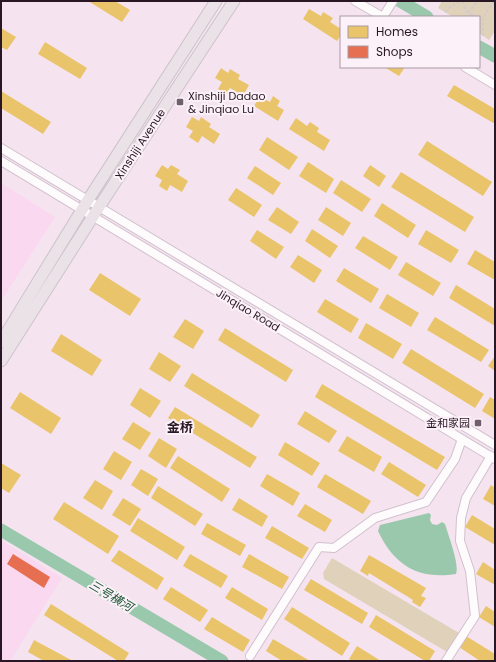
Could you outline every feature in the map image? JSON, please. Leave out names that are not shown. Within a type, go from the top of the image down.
[{"type":"main road","name":"Xinshiji Avenue","points":[[1,342],[85,205],[216,1]]},
{"type":"main road","name":"Xinshiji Avenue","points":[[1,361],[96,211],[234,1]]},
{"type":"street","points":[[355,1],[381,16]]},
{"type":"street","points":[[384,16],[393,1]]},
{"type":"street","points":[[467,68],[495,85]]},
{"type":"street","name":"Jinqiao Road","points":[[1,148],[85,205]]},
{"type":"street","name":"Jinqiao Road","points":[[1,161],[96,211],[495,445]]},
{"type":"street","name":"Jinqiao Road","points":[[96,211],[493,457]]},
{"type":"street","points":[[250,656],[319,547],[334,548],[375,518],[426,502],[455,459],[462,439]]},
{"type":"street","points":[[446,661],[474,616],[470,571],[460,541],[461,518],[466,498],[493,457]]},
{"type":"path","points":[[445,12],[450,7],[458,4],[460,1]]},
{"type":"path","points":[[463,1],[465,10],[475,16]]},
{"type":"path","points":[[468,13],[478,1]]},
{"type":"path","points":[[483,36],[482,23],[486,13],[494,1]]},
{"type":"shaded area","points":[[442,1],[495,1],[495,31],[489,40],[480,34],[480,16],[451,16],[438,8]]},
{"type":"shaded area","points":[[1,183],[55,217],[1,301]]},
{"type":"shaded area","points":[[429,513],[431,515],[430,520],[432,524],[437,525],[442,522],[445,524],[455,557],[457,570],[456,574],[430,575],[409,568],[392,553],[384,543],[378,531],[380,525]]},
{"type":"shaded area","points":[[1,540],[62,578],[10,661],[1,661]]},
{"type":"shaded area","points":[[332,558],[459,633],[451,648],[447,652],[324,579],[323,573]]},
{"type":"building: Homes","points":[[88,1],[115,1],[130,10],[122,22]]},
{"type":"building: Homes","points":[[309,9],[321,16],[323,12],[333,18],[330,22],[340,28],[340,36],[337,41],[303,19]]},
{"type":"building: Homes","points":[[1,28],[16,37],[7,50],[1,47]]},
{"type":"building: Homes","points":[[45,42],[87,68],[80,79],[38,54]]},
{"type":"building: Homes","points":[[221,68],[228,73],[230,69],[240,75],[238,79],[249,85],[243,96],[230,88],[226,94],[218,89],[222,82],[215,78]]},
{"type":"building: Homes","points":[[386,68],[404,68],[399,76]]},
{"type":"building: Homes","points":[[454,85],[495,109],[495,124],[447,96]]},
{"type":"building: Homes","points":[[1,91],[51,122],[43,134],[1,108]]},
{"type":"building: Homes","points":[[260,96],[270,102],[273,96],[280,101],[277,106],[284,110],[278,121],[254,106]]},
{"type":"building: Homes","points":[[192,117],[199,121],[201,117],[211,124],[209,127],[220,134],[214,144],[202,136],[198,143],[189,137],[193,131],[186,127]]},
{"type":"building: Homes","points":[[296,118],[307,126],[310,122],[319,128],[317,132],[330,140],[324,151],[289,129]]},
{"type":"building: Homes","points":[[267,137],[298,157],[289,170],[259,150]]},
{"type":"building: Homes","points":[[427,141],[492,182],[483,196],[418,155]]},
{"type":"building: Homes","points":[[308,162],[334,179],[326,193],[299,176]]},
{"type":"building: Homes","points":[[162,165],[168,169],[171,165],[180,170],[177,174],[188,181],[182,192],[170,185],[167,191],[159,186],[162,180],[155,176]]},
{"type":"building: Homes","points":[[370,165],[386,176],[379,187],[363,176]]},
{"type":"building: Homes","points":[[255,166],[281,183],[273,195],[247,178]]},
{"type":"building: Homes","points":[[401,172],[474,217],[465,232],[391,187]]},
{"type":"building: Homes","points":[[341,180],[371,199],[362,212],[333,193]]},
{"type":"building: Homes","points":[[236,188],[262,205],[254,217],[228,200]]},
{"type":"building: Homes","points":[[382,203],[416,225],[408,238],[374,216]]},
{"type":"building: Homes","points":[[277,207],[299,222],[291,234],[268,220]]},
{"type":"building: Homes","points":[[326,207],[351,223],[343,236],[318,220]]},
{"type":"building: Homes","points":[[312,229],[338,246],[330,258],[305,241]]},
{"type":"building: Homes","points":[[257,230],[284,247],[276,259],[250,241]]},
{"type":"building: Homes","points":[[426,230],[459,250],[451,263],[418,244]]},
{"type":"building: Homes","points":[[363,236],[398,257],[390,270],[355,248]]},
{"type":"building: Homes","points":[[475,250],[495,262],[495,280],[467,264]]},
{"type":"building: Homes","points":[[298,255],[322,270],[314,283],[290,267]]},
{"type":"building: Homes","points":[[406,262],[441,283],[433,296],[398,275]]},
{"type":"building: Homes","points":[[344,268],[379,289],[371,303],[336,281]]},
{"type":"building: Homes","points":[[100,273],[141,299],[130,316],[89,290]]},
{"type":"building: Homes","points":[[456,285],[495,309],[495,326],[449,298]]},
{"type":"building: Homes","points":[[387,294],[419,313],[411,327],[379,308]]},
{"type":"building: Homes","points":[[325,299],[359,319],[351,333],[317,312]]},
{"type":"building: Homes","points":[[435,317],[489,350],[481,362],[427,330]]},
{"type":"building: Homes","points":[[185,319],[204,331],[193,349],[173,337]]},
{"type":"building: Homes","points":[[366,323],[402,344],[393,359],[358,338]]},
{"type":"building: Homes","points":[[225,328],[293,370],[286,382],[218,340]]},
{"type":"building: Homes","points":[[61,334],[102,360],[92,376],[51,351]]},
{"type":"building: Homes","points":[[411,349],[484,394],[475,408],[402,363]]},
{"type":"building: Homes","points":[[159,352],[181,366],[170,382],[149,369]]},
{"type":"building: Homes","points":[[495,356],[495,371],[488,366]]},
{"type":"building: Homes","points":[[192,373],[260,415],[252,428],[184,386]]},
{"type":"building: Homes","points":[[322,384],[445,457],[437,470],[315,397]]},
{"type":"building: Homes","points":[[140,388],[161,401],[150,418],[130,405]]},
{"type":"building: Homes","points":[[20,392],[61,418],[51,434],[10,408]]},
{"type":"building: Homes","points":[[490,397],[495,400],[495,419],[482,411]]},
{"type":"building: Homes","points":[[175,407],[257,457],[250,468],[168,418]]},
{"type":"building: Homes","points":[[305,411],[337,431],[329,443],[297,424]]},
{"type":"building: Homes","points":[[133,422],[151,433],[140,450],[122,439]]},
{"type":"building: Homes","points":[[347,436],[382,457],[374,472],[338,451]]},
{"type":"building: Homes","points":[[159,438],[177,449],[166,468],[148,456]]},
{"type":"building: Homes","points":[[285,442],[320,463],[312,476],[278,455]]},
{"type":"building: Homes","points":[[114,451],[132,462],[121,480],[103,469]]},
{"type":"building: Homes","points":[[178,456],[230,489],[222,502],[170,468]]},
{"type":"building: Homes","points":[[389,462],[426,485],[418,497],[381,474]]},
{"type":"building: Homes","points":[[1,463],[21,475],[9,493],[1,488]]},
{"type":"building: Homes","points":[[141,469],[158,479],[148,496],[131,485]]},
{"type":"building: Homes","points":[[267,474],[300,493],[293,506],[260,486]]},
{"type":"building: Homes","points":[[325,474],[371,501],[363,514],[317,487]]},
{"type":"building: Homes","points":[[95,480],[113,491],[102,510],[83,498]]},
{"type":"building: Homes","points":[[491,485],[495,488],[495,506],[483,499]]},
{"type":"building: Homes","points":[[158,486],[203,514],[195,526],[151,498]]},
{"type":"building: Homes","points":[[123,498],[141,509],[130,526],[112,515]]},
{"type":"building: Homes","points":[[239,498],[268,516],[262,527],[232,510]]},
{"type":"building: Homes","points":[[64,502],[119,536],[108,554],[53,519]]},
{"type":"building: Homes","points":[[305,504],[332,520],[325,532],[297,516]]},
{"type":"building: Homes","points":[[472,515],[495,529],[495,545],[465,527]]},
{"type":"building: Homes","points":[[138,518],[185,547],[177,560],[130,531]]},
{"type":"building: Homes","points":[[207,523],[246,545],[240,556],[201,534]]},
{"type":"building: Homes","points":[[272,526],[309,548],[302,559],[265,538]]},
{"type":"building: Homes","points":[[119,550],[164,578],[157,590],[111,561]]},
{"type":"building: Homes","points":[[190,554],[228,576],[221,588],[183,566]]},
{"type":"building: Homes","points":[[249,554],[289,577],[282,589],[242,567]]},
{"type":"building: Homes","points":[[369,555],[426,588],[421,596],[426,598],[420,607],[412,602],[413,600],[369,573],[368,576],[360,571]]},
{"type":"building: Homes","points":[[483,562],[495,570],[495,585],[476,574]]},
{"type":"building: Homes","points":[[311,579],[368,613],[362,624],[304,590]]},
{"type":"building: Homes","points":[[171,587],[208,610],[200,622],[163,599]]},
{"type":"building: Homes","points":[[232,587],[268,609],[262,620],[225,598]]},
{"type":"building: Homes","points":[[51,604],[129,653],[124,661],[118,661],[44,615]]},
{"type":"building: Homes","points":[[486,606],[495,612],[495,627],[479,617]]},
{"type":"building: Homes","points":[[292,607],[350,643],[342,656],[284,619]]},
{"type":"building: Homes","points":[[376,615],[435,651],[429,661],[425,661],[369,627]]},
{"type":"building: Homes","points":[[212,617],[250,640],[243,652],[204,629]]},
{"type":"building: Homes","points":[[466,636],[495,654],[495,661],[480,661],[459,647]]},
{"type":"building: Homes","points":[[273,639],[310,661],[282,661],[266,651]]},
{"type":"building: Homes","points":[[34,640],[73,661],[44,661],[28,652]]},
{"type":"building: Homes","points":[[357,646],[381,661],[352,661],[349,659]]},
{"type":"building: Shops","points":[[13,554],[50,577],[44,588],[7,564]]},
{"type":"waterway","points":[[400,1],[425,16]]},
{"type":"waterway","points":[[480,48],[495,56]]},
{"type":"waterway","name":"三号横河","points":[[1,530],[222,661]]},
{"type":"place","name":"Xinshiji Dadao & Jinqiao Lu","points":[[180,102]]},
{"type":"place","name":"金和家园","points":[[478,423]]},
{"type":"district","name":"金桥","points":[[180,427]]}]
